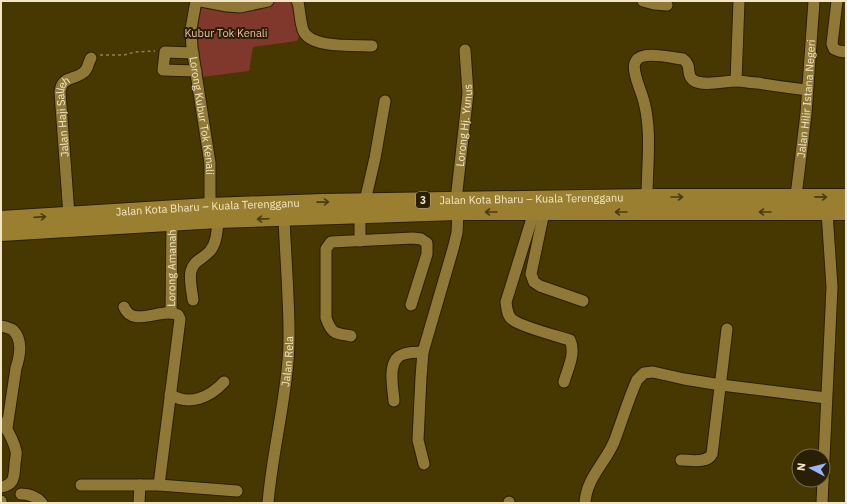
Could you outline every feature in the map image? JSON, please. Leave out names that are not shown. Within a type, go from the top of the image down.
[{"type":"highway","name":"Jalan Kota Bharu – Kuala Terengganu","points":[[1,219],[210,206],[362,208],[457,206],[647,197],[846,197]]},
{"type":"highway","name":"Jalan Kota Bharu – Kuala Terengganu","points":[[457,206],[539,212],[846,212]]},
{"type":"highway","name":"Jalan Kota Bharu – Kuala Terengganu","points":[[1,233],[218,220],[284,218],[362,208]]},
{"type":"street","name":"Lorong Kubur Tok Kenali","points":[[196,1],[191,29],[193,53],[210,163],[210,206]]},
{"type":"street","points":[[201,1],[240,7],[268,1]]},
{"type":"street","points":[[297,1],[303,31],[312,39],[325,44],[372,46]]},
{"type":"street","points":[[643,1],[667,5]]},
{"type":"street","points":[[736,81],[739,1]]},
{"type":"street","name":"Jalan Hilir Istana Negeri","points":[[796,196],[807,90],[814,1]]},
{"type":"street","points":[[837,1],[832,44],[834,49],[846,52]]},
{"type":"street","name":"Lorong Hj. Yunus","points":[[424,464],[418,440],[423,352],[457,233],[457,206],[468,93],[465,50]]},
{"type":"street","points":[[193,53],[165,52],[163,70],[196,71]]},
{"type":"street","points":[[647,197],[647,113],[642,91],[634,68],[635,61],[641,56],[648,55],[683,59],[687,62],[689,67],[689,75],[693,80],[708,83],[736,81],[807,90]]},
{"type":"street","name":"Jalan Haji Salleh","points":[[69,215],[60,92],[61,85],[65,81],[82,74],[86,70],[90,58]]},
{"type":"street","points":[[360,241],[362,208],[375,158],[385,101]]},
{"type":"street","points":[[539,212],[532,274],[534,282],[540,286],[583,301]]},
{"type":"street","points":[[539,212],[506,302],[507,312],[512,319],[520,323],[570,340],[573,347],[572,356],[564,382]]},
{"type":"street","points":[[824,448],[832,287],[827,212]]},
{"type":"street","name":"Jalan Rela","points":[[268,503],[270,479],[277,430],[283,402],[288,360],[289,329],[284,218]]},
{"type":"street","points":[[193,300],[190,273],[193,265],[198,259],[209,252],[214,245],[218,220]]},
{"type":"street","name":"Lorong Amanah","points":[[171,313],[172,223]]},
{"type":"street","points":[[351,336],[336,332],[330,328],[326,318],[326,248],[330,242],[413,238],[420,239],[427,243],[427,254],[411,305]]},
{"type":"street","points":[[124,307],[130,315],[136,317],[171,313],[178,316],[180,322],[159,485]]},
{"type":"street","points":[[1,326],[12,329],[17,336],[20,346],[19,359],[4,424],[16,452],[14,477],[7,487],[1,488]]},
{"type":"street","points":[[680,460],[705,460],[711,458],[727,329]]},
{"type":"street","points":[[394,401],[392,366],[395,360],[399,356],[405,354],[423,352]]},
{"type":"street","points":[[585,503],[586,493],[590,483],[613,443],[636,380],[644,373],[654,372],[721,385],[826,398]]},
{"type":"street","points":[[170,394],[176,398],[185,400],[197,399],[210,394],[224,382]]},
{"type":"street","points":[[81,485],[159,485],[237,491]]},
{"type":"street","points":[[139,503],[140,485]]},
{"type":"street","points":[[822,503],[823,488]]},
{"type":"street","points":[[20,494],[29,494],[36,497],[42,503]]},
{"type":"path","points":[[90,58],[101,55],[124,55],[151,50],[165,52]]},
{"type":"green space","name":"Kubur Tok Kenali","points":[[222,1],[294,1],[300,34],[297,41],[253,47],[249,71],[201,77],[196,40],[197,20],[205,5]]}]
